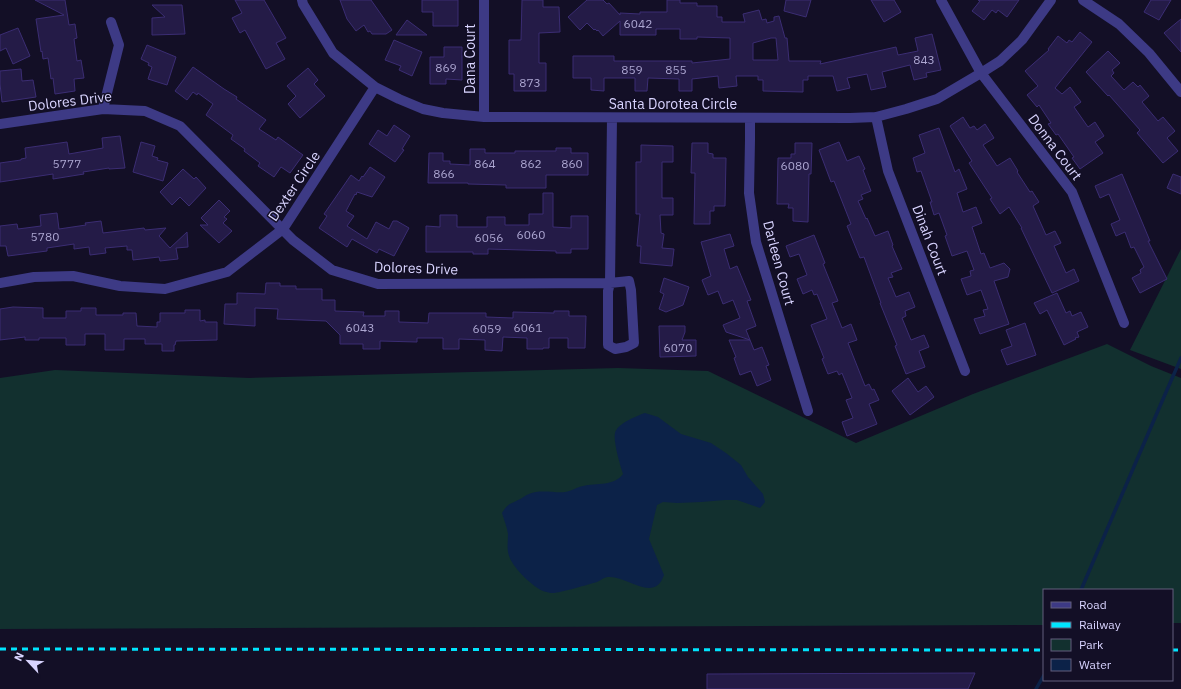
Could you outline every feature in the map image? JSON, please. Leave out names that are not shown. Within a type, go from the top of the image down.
[{"type":"street","name":"Santa Dorotea Circle","points":[[302,0],[333,53],[376,87],[423,109],[443,113],[484,117],[612,118],[850,118],[876,117],[906,109],[937,98],[981,74],[1000,61],[1022,40],[1051,0]]},
{"type":"street","name":"Dana Court","points":[[484,0],[484,117]]},
{"type":"street","name":"Donna Court","points":[[941,0],[981,74],[1072,192],[1124,323]]},
{"type":"street","points":[[1083,0],[1119,24],[1149,53],[1181,92]]},
{"type":"street","points":[[102,109],[119,45],[111,22]]},
{"type":"street","name":"Dexter Circle","points":[[0,283],[34,277],[73,276],[120,286],[165,289],[227,272],[283,229],[376,87]]},
{"type":"street","name":"Dolores Drive","points":[[0,124],[102,109],[145,111],[180,126],[293,240],[332,270],[378,284],[610,283],[629,281],[631,290],[634,343],[626,347],[615,349],[608,345],[608,291],[610,283]]},
{"type":"street","name":"Dinah Court","points":[[876,117],[888,171],[965,371]]},
{"type":"street","points":[[610,283],[612,118]]},
{"type":"street","name":"Darleen Court","points":[[750,118],[749,193],[756,242],[808,411]]},
{"type":"green space","points":[[1181,249],[1181,369],[1130,350]]},
{"type":"green space","points":[[1107,344],[1151,366],[1181,378],[1181,623],[1173,623],[1173,589],[1043,589],[1043,625],[0,629],[0,378],[55,370],[249,378],[618,368],[708,371],[856,443],[973,394]]},
{"type":"water","points":[[645,413],[658,417],[681,434],[711,443],[726,453],[741,465],[748,477],[763,494],[765,502],[760,508],[737,500],[677,503],[663,502],[657,505],[649,539],[664,575],[660,583],[654,587],[647,588],[608,577],[597,582],[557,593],[539,589],[520,573],[509,557],[508,534],[502,513],[509,505],[533,493],[542,491],[565,492],[583,486],[615,481],[620,478],[623,474],[616,447],[616,430],[619,426],[632,418]]},
{"type":"building","points":[[35,0],[65,0],[69,25],[75,24],[77,38],[74,39],[77,61],[81,60],[84,78],[74,79],[75,91],[55,94],[48,58],[43,59],[42,51],[41,52],[36,19],[64,15]]},
{"type":"building","points":[[235,0],[264,0],[286,38],[276,43],[285,59],[266,69],[245,30],[240,33],[232,18],[242,13]]},
{"type":"building","points":[[340,0],[371,0],[392,30],[386,34],[372,34],[370,31],[368,32],[364,25],[356,31],[347,19]]},
{"type":"building","points":[[422,0],[458,0],[458,26],[433,26],[433,12],[422,12]]},
{"type":"building","points":[[522,0],[543,0],[543,7],[559,7],[560,32],[539,33],[539,63],[546,63],[546,91],[514,91],[514,74],[509,74],[509,40],[521,40]]},
{"type":"building","points":[[587,0],[603,0],[607,4],[609,3],[620,15],[620,13],[640,14],[640,12],[667,12],[667,0],[680,0],[680,3],[697,3],[697,6],[717,6],[717,17],[722,17],[722,22],[745,22],[743,14],[759,10],[762,20],[766,19],[767,23],[774,21],[774,17],[779,16],[785,38],[787,38],[789,61],[821,61],[820,64],[896,47],[898,55],[918,51],[915,38],[932,34],[941,70],[926,73],[927,77],[914,80],[910,65],[882,72],[886,87],[871,90],[867,74],[847,78],[850,88],[837,91],[833,76],[808,76],[808,80],[803,80],[803,92],[763,91],[763,80],[758,80],[758,76],[736,76],[737,86],[719,88],[718,76],[692,79],[692,91],[679,91],[679,79],[648,78],[647,91],[635,91],[635,78],[604,78],[604,91],[591,90],[591,78],[573,78],[573,56],[614,56],[614,61],[692,61],[692,63],[730,59],[730,38],[697,37],[697,39],[680,39],[680,29],[656,29],[656,35],[620,35],[620,21],[603,36],[598,30],[594,30],[587,23],[580,30],[568,17]],"holes":[[[776,38],[778,60],[753,60],[753,43]]]},
{"type":"building","points":[[786,0],[811,0],[806,17],[784,11]]},
{"type":"building","points":[[871,0],[894,0],[901,12],[884,22]]},
{"type":"building","points":[[978,0],[1019,0],[1007,17],[998,10],[996,13],[992,10],[984,20],[972,11],[980,1]]},
{"type":"building","points":[[1151,0],[1171,0],[1159,20],[1144,12]]},
{"type":"building","points":[[152,5],[182,5],[185,34],[152,35],[152,18],[165,17]]},
{"type":"building","points":[[1181,19],[1181,52],[1164,33]]},
{"type":"building","points":[[407,20],[427,35],[396,35]]},
{"type":"building","points":[[18,28],[30,56],[13,64],[6,48],[0,51],[0,35]]},
{"type":"building","points":[[1080,32],[1092,42],[1055,88],[1062,94],[1070,87],[1081,102],[1074,107],[1088,127],[1095,122],[1104,136],[1095,142],[1103,153],[1080,169],[1072,158],[1074,157],[1058,134],[1056,135],[1048,124],[1051,123],[1039,105],[1037,107],[1027,95],[1038,86],[1025,71],[1049,50],[1048,49],[1058,36],[1067,43],[1069,40],[1072,42]]},
{"type":"building","points":[[394,40],[422,52],[412,76],[399,70],[401,66],[385,60]]},
{"type":"building","points":[[147,45],[176,57],[167,85],[148,79],[152,67],[148,65],[149,63],[141,59]]},
{"type":"building","points":[[444,47],[462,47],[462,80],[446,79],[446,84],[430,84],[430,57],[444,57]]},
{"type":"building","points":[[1108,51],[1120,63],[1112,70],[1114,73],[1111,76],[1124,90],[1133,82],[1138,87],[1140,85],[1149,96],[1142,102],[1158,121],[1163,117],[1175,131],[1167,138],[1178,151],[1163,163],[1137,133],[1140,130],[1086,72]]},
{"type":"building","points":[[193,67],[237,97],[236,99],[266,120],[259,129],[276,140],[278,137],[303,155],[290,173],[281,167],[274,177],[258,166],[260,163],[244,151],[245,149],[231,139],[233,135],[206,115],[213,104],[198,93],[197,95],[193,92],[187,100],[175,91]]},
{"type":"building","points":[[308,68],[318,80],[314,84],[325,96],[300,118],[288,104],[296,96],[287,86]]},
{"type":"building","points":[[21,69],[22,81],[33,80],[36,97],[2,102],[0,71]]},
{"type":"building","points":[[963,117],[970,128],[974,126],[977,130],[985,124],[994,138],[983,145],[997,166],[1010,158],[1030,192],[1032,191],[1039,202],[1033,206],[1046,235],[1055,231],[1061,243],[1054,246],[1066,273],[1074,269],[1079,281],[1052,293],[1022,228],[1009,207],[1000,214],[990,199],[992,198],[969,163],[972,161],[950,126]]},
{"type":"building","points":[[394,125],[410,136],[402,149],[404,150],[395,162],[369,144],[378,130],[387,136]]},
{"type":"building","points":[[939,128],[955,172],[959,169],[967,189],[957,193],[963,212],[976,207],[982,223],[972,227],[981,254],[984,253],[990,268],[1004,263],[1010,269],[1008,277],[994,281],[1009,324],[980,334],[974,319],[985,316],[983,310],[988,309],[981,290],[967,295],[961,279],[971,276],[970,271],[974,270],[967,251],[952,256],[945,236],[947,235],[939,213],[934,215],[930,202],[932,202],[921,171],[917,172],[913,158],[925,153],[919,135]]},
{"type":"building","points":[[120,136],[125,168],[109,168],[53,179],[53,174],[0,182],[0,163],[26,158],[25,148],[67,142],[69,154],[103,148],[102,138]]},
{"type":"building","points":[[141,142],[155,146],[152,156],[158,158],[157,160],[168,163],[163,181],[133,172]]},
{"type":"building","points":[[839,142],[847,161],[859,156],[865,169],[863,170],[871,191],[861,195],[863,199],[858,201],[875,236],[888,231],[893,245],[892,246],[902,269],[891,273],[893,277],[888,278],[896,297],[909,292],[915,307],[905,311],[906,316],[902,318],[911,340],[924,335],[929,347],[919,351],[925,367],[906,374],[895,346],[897,345],[864,257],[860,258],[847,226],[851,224],[834,181],[831,182],[819,150]]},
{"type":"building","points":[[692,143],[708,143],[708,153],[713,154],[713,158],[726,158],[725,206],[714,206],[714,211],[710,211],[710,224],[694,224],[695,173],[691,173]]},
{"type":"building","points":[[795,143],[812,143],[811,174],[809,174],[808,222],[793,221],[793,208],[788,208],[789,204],[777,204],[778,158],[791,158],[791,154],[795,154]]},
{"type":"building","points":[[641,145],[673,146],[673,162],[662,162],[662,198],[673,198],[673,215],[660,215],[661,233],[664,234],[662,248],[674,249],[672,266],[640,263],[641,246],[637,246],[640,214],[636,214],[636,162],[641,162]]},
{"type":"building","points":[[556,148],[571,148],[571,153],[588,153],[588,175],[546,175],[546,188],[506,188],[506,185],[468,183],[428,183],[429,153],[443,153],[443,161],[450,161],[450,164],[470,165],[470,149],[485,149],[485,153],[515,153],[515,151],[556,151]]},
{"type":"building","points":[[370,167],[385,177],[372,197],[357,192],[356,195],[355,194],[346,211],[354,216],[347,226],[367,239],[376,222],[389,229],[393,221],[397,221],[409,228],[394,256],[379,249],[377,253],[352,239],[347,247],[319,228],[327,216],[324,214],[351,175],[359,181]]},
{"type":"building","points":[[183,169],[194,179],[196,177],[206,188],[189,206],[180,197],[172,205],[160,192]]},
{"type":"building","points":[[1122,174],[1150,241],[1148,241],[1167,279],[1140,293],[1132,278],[1141,273],[1140,270],[1144,267],[1134,247],[1131,248],[1125,232],[1116,236],[1111,224],[1120,220],[1109,194],[1100,198],[1095,186]]},
{"type":"building","points":[[1173,174],[1181,177],[1181,194],[1167,188]]},
{"type":"building","points":[[543,193],[553,193],[553,227],[571,228],[571,216],[588,216],[588,249],[571,249],[571,253],[556,253],[556,251],[488,249],[488,254],[473,254],[473,252],[426,252],[426,226],[440,227],[440,215],[457,215],[457,227],[487,227],[487,217],[505,217],[505,225],[529,225],[529,214],[543,214]]},
{"type":"building","points":[[219,200],[230,211],[224,217],[227,219],[223,223],[232,231],[219,243],[200,225],[208,225],[201,218]]},
{"type":"building","points":[[57,213],[59,229],[101,221],[103,233],[144,228],[145,230],[166,228],[159,236],[170,248],[187,232],[188,247],[176,248],[178,259],[160,261],[159,257],[133,260],[132,250],[127,250],[127,246],[105,248],[106,253],[90,255],[89,247],[74,249],[74,244],[47,248],[47,251],[8,256],[6,246],[0,246],[0,226],[17,224],[18,229],[41,226],[40,215]]},
{"type":"building","points":[[730,234],[734,246],[724,249],[730,269],[737,266],[751,300],[747,301],[756,326],[746,330],[750,340],[726,332],[723,325],[740,318],[733,300],[723,304],[718,291],[708,295],[702,280],[711,276],[701,242]]},
{"type":"building","points":[[814,235],[825,263],[823,264],[838,301],[832,303],[842,328],[851,324],[857,340],[848,343],[865,386],[869,384],[872,390],[874,389],[879,400],[869,404],[877,424],[847,436],[842,422],[853,418],[846,400],[852,398],[842,373],[839,375],[837,371],[828,374],[822,359],[824,358],[811,325],[827,319],[817,294],[814,295],[812,290],[803,294],[797,279],[807,275],[799,254],[790,257],[786,246]]},
{"type":"building","points":[[664,278],[689,287],[683,305],[666,312],[659,309],[664,294],[660,292]]},
{"type":"building","points":[[266,283],[280,283],[280,286],[296,286],[296,289],[322,289],[322,300],[335,300],[335,311],[364,312],[363,316],[385,316],[385,311],[399,311],[399,322],[428,323],[429,313],[486,313],[486,317],[513,318],[513,312],[554,313],[554,311],[569,311],[569,316],[586,316],[585,348],[568,348],[568,338],[549,338],[549,348],[527,349],[527,338],[503,337],[502,351],[485,350],[485,340],[459,339],[459,349],[443,349],[443,338],[417,338],[417,342],[380,341],[380,349],[363,349],[363,344],[340,344],[340,335],[326,321],[277,319],[278,309],[255,308],[255,326],[224,324],[225,304],[237,304],[237,293],[265,294]]},
{"type":"building","points":[[1057,293],[1066,313],[1070,311],[1072,316],[1081,312],[1088,327],[1077,332],[1079,337],[1064,345],[1047,310],[1040,314],[1034,303]]},
{"type":"building","points":[[13,307],[43,308],[43,318],[66,318],[66,311],[81,311],[81,308],[96,308],[96,315],[123,315],[123,313],[136,313],[137,326],[157,327],[157,322],[160,322],[160,313],[185,313],[185,310],[200,310],[200,321],[205,320],[205,322],[217,322],[217,340],[176,341],[174,351],[162,351],[162,344],[145,344],[145,339],[124,339],[124,350],[105,350],[105,334],[85,334],[85,345],[66,345],[66,338],[39,338],[39,340],[25,340],[25,337],[0,340],[0,309]]},
{"type":"building","points":[[1025,323],[1036,355],[1007,365],[1001,350],[1012,346],[1006,330]]},
{"type":"building","points":[[659,326],[685,326],[685,332],[682,340],[696,340],[696,356],[660,357]]},
{"type":"building","points":[[729,340],[750,340],[754,350],[762,347],[769,365],[766,366],[771,380],[757,386],[751,371],[740,375],[734,358],[736,357]]},
{"type":"building","points":[[908,378],[918,392],[926,386],[934,397],[910,415],[892,391]]},
{"type":"building","points":[[975,673],[968,689],[707,689],[707,674]]},
{"type":"waterway","points":[[1081,589],[1181,358]]},
{"type":"waterway","points":[[1036,689],[1043,677]]},
{"type":"railway","points":[[0,649],[1043,650]]},
{"type":"railway","points":[[1173,650],[1181,650]]}]
